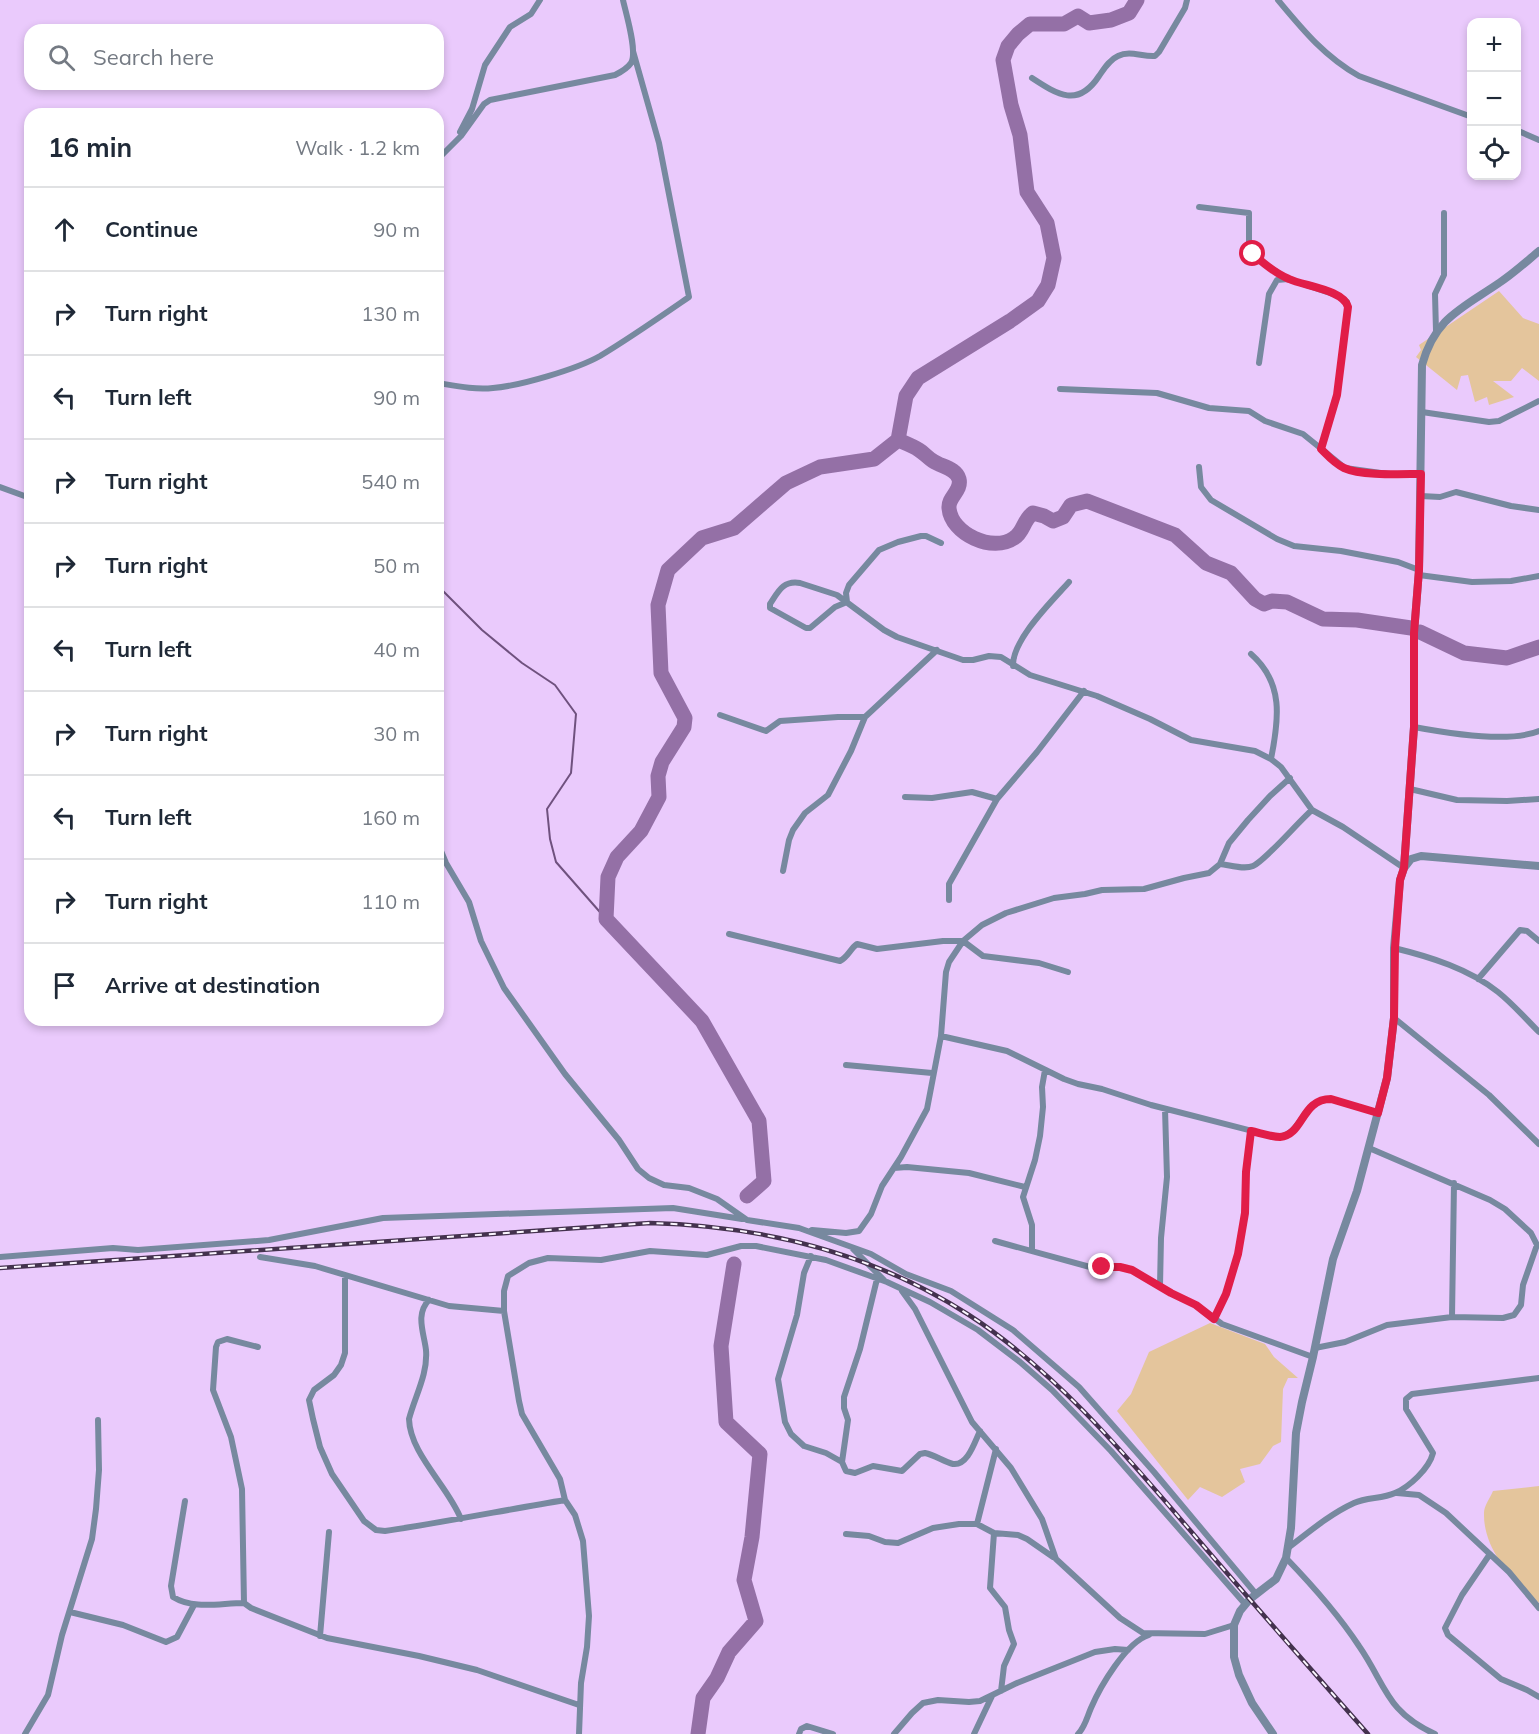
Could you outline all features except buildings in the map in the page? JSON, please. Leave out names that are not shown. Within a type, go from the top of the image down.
[{"type":"street","points":[[454,143],[472,109],[485,64],[510,27],[531,14],[540,0]]},
{"type":"street","points":[[444,384],[467,388],[510,386],[566,369],[598,357],[689,297],[660,143],[633,51],[623,0]]},
{"type":"street","points":[[1032,78],[1060,94],[1071,97],[1081,94],[1090,88],[1109,62],[1116,57],[1131,53],[1155,56],[1185,8],[1187,0]]},
{"type":"street","points":[[1278,0],[1316,45],[1348,70],[1467,115]]},
{"type":"street","points":[[444,153],[469,125],[480,108],[490,100],[615,75],[625,70],[631,63],[633,51]]},
{"type":"street","points":[[1521,132],[1539,140]]},
{"type":"street","points":[[1199,207],[1249,213],[1249,248],[1260,260],[1288,279],[1340,296],[1347,302],[1337,395],[1321,449]]},
{"type":"street","points":[[1437,331],[1435,294],[1444,275],[1444,213]]},
{"type":"street","points":[[1273,1734],[1252,1703],[1239,1675],[1234,1657],[1234,1625],[1245,1604],[1276,1579],[1286,1558],[1291,1528],[1296,1433],[1333,1259],[1357,1191],[1387,1078],[1394,1018],[1395,948],[1400,880],[1404,868],[1414,727],[1414,633],[1419,572],[1422,365],[1427,347],[1437,331],[1458,310],[1501,282],[1537,253],[1539,245]]},
{"type":"street","points":[[1259,363],[1270,289],[1278,280],[1288,279]]},
{"type":"street","points":[[1060,389],[1157,393],[1209,408],[1249,411],[1265,421],[1303,435],[1339,465],[1351,470],[1388,474],[1421,474]]},
{"type":"street","points":[[1422,412],[1489,422],[1499,421],[1539,401]]},
{"type":"street","points":[[1199,467],[1201,487],[1211,500],[1249,525],[1294,546],[1341,551],[1398,562],[1419,572],[1472,582],[1511,581],[1539,576]]},
{"type":"street","points":[[0,486],[24,496]]},
{"type":"street","points":[[1421,496],[1440,497],[1456,492],[1511,506],[1539,510]]},
{"type":"street","points":[[847,602],[846,593],[849,585],[879,550],[897,542],[921,536],[941,543]]},
{"type":"street","points":[[847,602],[835,607],[810,628],[770,608],[770,604],[782,586],[794,582],[827,592],[847,602],[897,637],[963,660],[995,656],[1030,675],[1084,691],[1126,708],[1191,740],[1255,751],[1271,759],[1290,778],[1304,802],[1312,810],[1343,827],[1404,868]]},
{"type":"street","points":[[1013,666],[1014,654],[1031,627],[1069,582]]},
{"type":"street","points":[[783,872],[793,830],[805,813],[828,795],[851,751],[865,717],[937,650]]},
{"type":"street","points":[[1251,654],[1263,666],[1276,692],[1278,711],[1271,759]]},
{"type":"street","points":[[949,900],[950,884],[997,800],[1084,691]]},
{"type":"street","points":[[720,715],[766,731],[780,721],[865,717]]},
{"type":"street","points":[[1414,727],[1443,733],[1508,736],[1530,735],[1539,731]]},
{"type":"street","points":[[0,1257],[113,1248],[138,1250],[269,1240],[383,1218],[673,1208],[799,1228],[855,1233],[871,1214],[882,1186],[927,1109],[931,1095],[932,1073],[941,1036],[946,972],[949,962],[963,941],[988,921],[1046,899],[1102,890],[1144,889],[1209,873],[1220,864],[1229,843],[1270,796],[1290,778]]},
{"type":"street","points":[[1410,789],[1457,800],[1539,799]]},
{"type":"street","points":[[905,796],[932,798],[972,792],[997,800]]},
{"type":"street","points":[[1220,864],[1251,867],[1261,861],[1294,825],[1312,810]]},
{"type":"street","points":[[1404,868],[1411,859],[1421,856],[1539,866]]},
{"type":"street","points":[[444,858],[469,902],[481,941],[504,988],[565,1074],[624,1146],[638,1169],[663,1185],[689,1188],[717,1199],[747,1220]]},
{"type":"street","points":[[1478,979],[1520,930],[1527,931],[1539,941]]},
{"type":"street","points":[[729,934],[840,961],[847,957],[852,947],[857,944],[877,949],[943,941],[963,941],[983,956],[1039,963],[1068,972]]},
{"type":"street","points":[[1395,948],[1439,961],[1478,979],[1502,996],[1539,1032]]},
{"type":"street","points":[[1394,1018],[1489,1095],[1539,1144]]},
{"type":"street","points":[[941,1036],[1007,1051],[1071,1082],[1276,1137],[1287,1135],[1296,1128],[1315,1102],[1323,1099],[1331,1099],[1378,1113]]},
{"type":"street","points":[[846,1065],[932,1073]]},
{"type":"street","points":[[1032,1251],[1032,1225],[1024,1204],[1025,1187],[1035,1160],[1040,1136],[1045,1070]]},
{"type":"street","points":[[1160,1286],[1161,1238],[1167,1177],[1165,1109]]},
{"type":"street","points":[[1214,1319],[1228,1288],[1240,1243],[1245,1213],[1246,1172],[1251,1131]]},
{"type":"street","points":[[1315,1348],[1345,1342],[1387,1325],[1452,1317],[1503,1318],[1514,1315],[1521,1305],[1523,1285],[1537,1245],[1531,1233],[1505,1209],[1490,1200],[1369,1148]]},
{"type":"street","points":[[894,1168],[907,1167],[969,1173],[1025,1187]]},
{"type":"street","points":[[1452,1317],[1454,1184]]},
{"type":"street","points":[[799,1228],[871,1254],[906,1274],[951,1291],[1025,1339],[1078,1387],[1154,1472],[1256,1594]]},
{"type":"street","points":[[995,1241],[1090,1267],[1120,1267],[1132,1270],[1196,1305],[1214,1319],[1231,1328],[1313,1358]]},
{"type":"street","points":[[579,1734],[579,1705],[587,1647],[588,1599],[583,1541],[575,1515],[565,1500],[560,1479],[522,1413],[504,1311],[504,1291],[508,1276],[529,1263],[548,1258],[601,1260],[650,1251],[707,1255],[741,1246],[777,1249],[812,1256],[887,1282],[930,1302],[978,1330],[1052,1390],[1111,1451],[1245,1604]]},
{"type":"street","points":[[849,1246],[887,1282]]},
{"type":"street","points":[[812,1256],[804,1273],[797,1315],[778,1379],[785,1422],[791,1434],[804,1446],[826,1453],[842,1462],[850,1473],[873,1466],[902,1471],[925,1452],[957,1464],[967,1457],[980,1431]]},
{"type":"street","points":[[260,1257],[315,1266],[449,1306],[504,1311]]},
{"type":"street","points":[[345,1275],[345,1353],[334,1375],[314,1390],[309,1400],[320,1447],[332,1474],[364,1521],[376,1530],[385,1530],[565,1500]]},
{"type":"street","points":[[842,1462],[848,1427],[844,1397],[860,1349],[877,1279]]},
{"type":"street","points":[[897,1287],[915,1309],[972,1422],[1017,1477],[1042,1519],[1056,1559]]},
{"type":"street","points":[[429,1300],[422,1310],[421,1318],[426,1362],[409,1419],[410,1428],[425,1461],[455,1504],[461,1519]]},
{"type":"street","points":[[244,1603],[242,1490],[231,1437],[213,1390],[213,1379],[218,1342],[226,1339],[258,1347]]},
{"type":"street","points":[[1395,1493],[1417,1477],[1431,1460],[1432,1453],[1406,1408],[1406,1399],[1412,1394],[1539,1378]]},
{"type":"street","points":[[26,1734],[48,1695],[92,1539],[99,1470],[98,1420]]},
{"type":"street","points":[[977,1524],[996,1449]]},
{"type":"street","points":[[1288,1548],[1322,1522],[1354,1503],[1395,1493],[1419,1495],[1434,1503],[1490,1554],[1527,1592],[1539,1608]]},
{"type":"street","points":[[184,1501],[171,1586],[173,1597],[181,1602],[195,1605],[244,1603],[320,1636],[477,1670],[579,1705]]},
{"type":"street","points":[[846,1534],[869,1536],[885,1542],[898,1543],[933,1528],[977,1524],[994,1533],[1018,1535],[1038,1545],[1127,1623],[1143,1633],[1205,1634],[1234,1625]]},
{"type":"street","points":[[320,1636],[329,1532]]},
{"type":"street","points":[[994,1533],[990,1588],[1005,1607],[1014,1644],[1004,1666],[1001,1691]]},
{"type":"street","points":[[1490,1554],[1462,1595],[1445,1629],[1448,1635],[1501,1679],[1539,1698]]},
{"type":"street","points":[[1286,1558],[1325,1602],[1359,1646],[1379,1683],[1397,1709],[1409,1720],[1435,1734]]},
{"type":"street","points":[[70,1612],[123,1625],[166,1642],[177,1637],[195,1605]]},
{"type":"street","points":[[1078,1734],[1098,1695],[1128,1650],[1140,1638],[1152,1634]]},
{"type":"street","points":[[894,1734],[923,1703],[938,1700],[975,1702],[1095,1652],[1128,1650]]},
{"type":"street","points":[[974,1734],[993,1696]]},
{"type":"street","points":[[799,1734],[801,1729],[807,1726],[833,1734]]},
{"type":"shaded area","points":[[1499,291],[1523,318],[1539,324],[1539,381],[1522,368],[1511,381],[1493,381],[1514,397],[1489,405],[1487,397],[1475,402],[1468,375],[1461,376],[1457,390],[1416,357],[1421,350],[1419,345]]},
{"type":"shaded area","points":[[1210,1323],[1265,1344],[1274,1357],[1298,1378],[1288,1378],[1283,1389],[1281,1442],[1273,1446],[1260,1464],[1240,1469],[1245,1482],[1222,1497],[1200,1487],[1188,1500],[1117,1411],[1131,1394],[1149,1352]]},
{"type":"shaded area","points":[[1539,1486],[1539,1603],[1510,1574],[1494,1552],[1485,1527],[1484,1513],[1493,1491]]},
{"type":"waterway","points":[[747,1196],[764,1181],[759,1121],[702,1021],[606,919],[608,877],[617,857],[641,831],[659,797],[658,776],[662,762],[684,727],[685,718],[661,673],[658,605],[668,570],[702,538],[734,528],[786,483],[820,467],[874,459],[898,440],[906,396],[918,378],[1038,301],[1048,285],[1054,258],[1047,223],[1027,192],[1020,135],[1011,105],[1003,60],[1008,46],[1030,24],[1064,24],[1078,16],[1089,23],[1111,20],[1129,13],[1137,0]]},
{"type":"waterway","points":[[898,440],[917,449],[957,475],[959,487],[949,508],[957,526],[974,538],[985,542],[1005,542],[1017,535],[1033,513],[1053,521],[1063,517],[1071,505],[1087,501],[1175,535],[1206,563],[1231,573],[1255,599],[1264,604],[1272,601],[1287,602],[1323,619],[1357,620],[1411,628]]},
{"type":"waterway","points":[[444,592],[482,630],[522,663],[555,685],[576,714],[571,773],[547,809],[550,839],[556,862],[606,919]]},
{"type":"waterway","points":[[1420,632],[1464,653],[1507,658],[1539,647]]},
{"type":"waterway","points":[[698,1734],[703,1698],[717,1678],[729,1652],[756,1621],[744,1580],[752,1537],[760,1454],[726,1422],[721,1346],[734,1264]]},
{"type":"railway","points":[[0,1268],[650,1223],[692,1225],[775,1237],[855,1259],[932,1293],[969,1315],[1000,1337],[1059,1387],[1139,1471],[1368,1734]]},
{"type":"route","points":[[1102,1267],[1120,1267],[1143,1275],[1171,1293],[1196,1305],[1214,1319],[1226,1294],[1238,1254],[1245,1213],[1246,1172],[1251,1131],[1276,1137],[1287,1135],[1296,1128],[1315,1102],[1323,1099],[1331,1099],[1378,1113],[1387,1078],[1394,1018],[1395,948],[1400,880],[1404,868],[1414,727],[1414,633],[1419,570],[1421,474],[1388,474],[1351,470],[1339,465],[1321,449],[1337,395],[1347,302],[1340,296],[1288,279],[1253,254]]}]
